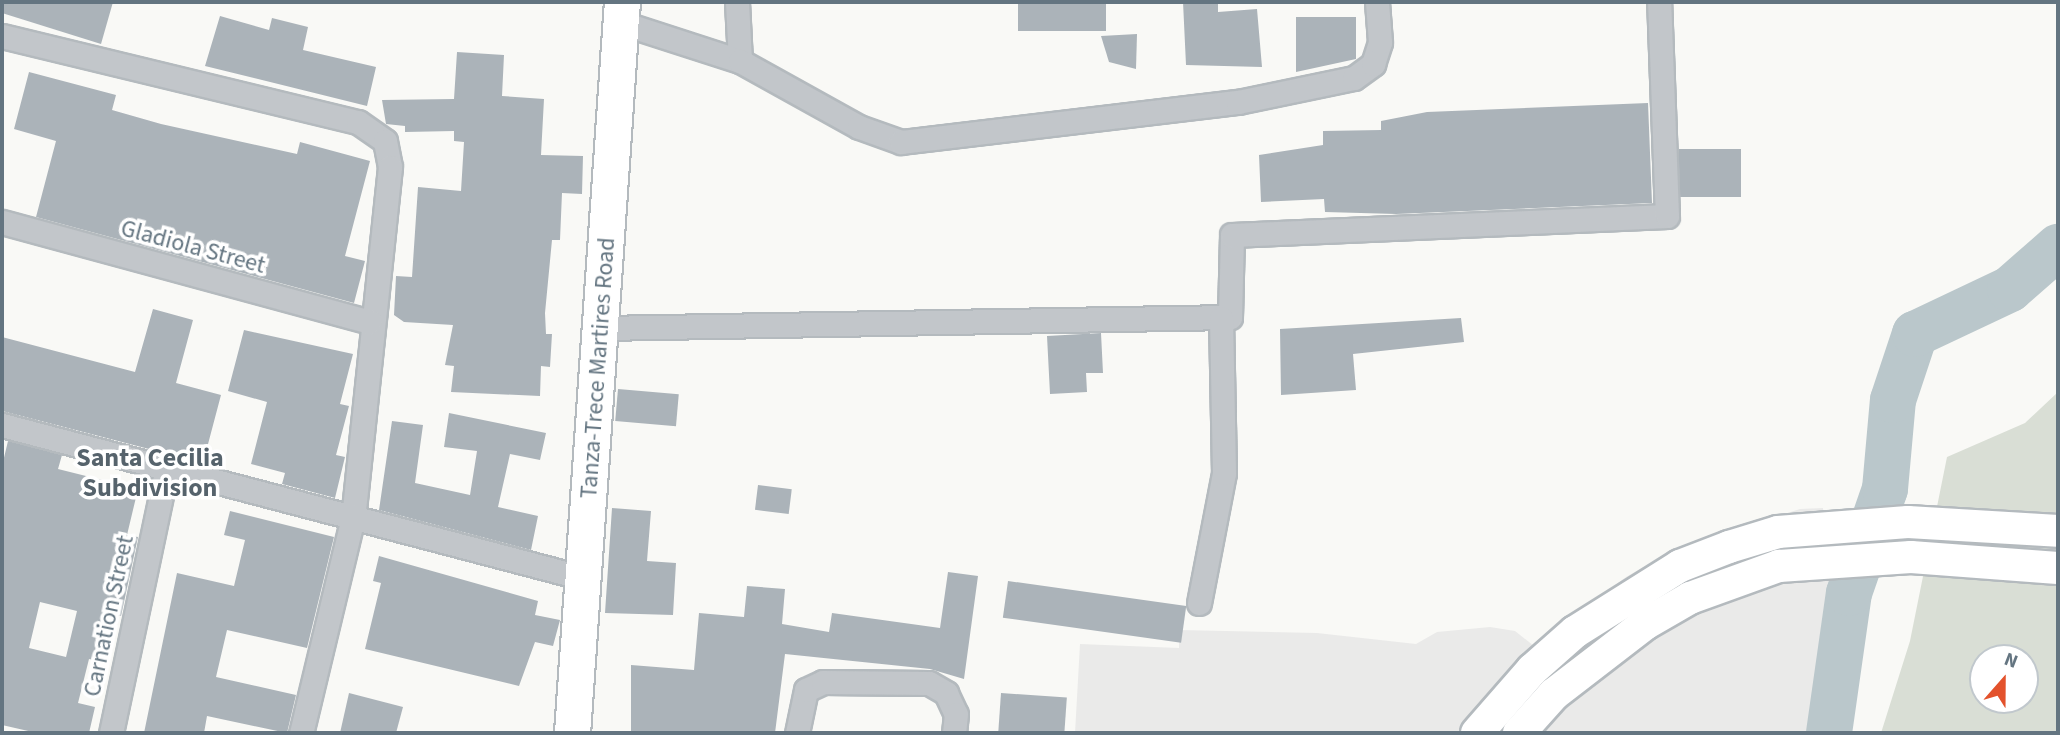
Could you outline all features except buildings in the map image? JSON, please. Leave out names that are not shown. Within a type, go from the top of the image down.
[{"type":"main road","name":"Tanza-Trece Martires Road","points":[[572,733],[622,13]]},
{"type":"main road","points":[[1477,733],[1532,670],[1630,594],[1729,547],[1778,532],[1908,522],[2058,531]]},
{"type":"main road","points":[[1519,733],[1594,660],[1690,598],[1779,566],[1910,557],[2058,568]]},
{"type":"street","points":[[737,2],[740,61]]},
{"type":"street","points":[[622,13],[740,61],[859,127],[901,142],[1238,103],[1354,78],[1373,64],[1380,42],[1377,2]]},
{"type":"street","points":[[601,328],[1230,317],[1232,235],[1667,216],[1659,2]]},
{"type":"street","points":[[2,36],[376,131],[390,167],[370,322],[353,517],[301,733]]},
{"type":"street","name":"Gladiola Street","points":[[2,222],[370,322]]},
{"type":"street","points":[[1199,604],[1224,473],[1220,318]]},
{"type":"street","points":[[2,425],[584,578]]},
{"type":"street","name":"Carnation Street","points":[[111,733],[166,468]]},
{"type":"street","points":[[797,733],[806,690],[837,682],[929,683],[946,693],[956,715],[954,733]]},
{"type":"shaded area","points":[[2058,392],[2058,733],[1881,733],[1910,641],[1947,457],[2025,423]]},
{"type":"shaded area","points":[[1823,508],[1829,578],[1853,581],[1827,733],[1075,733],[1080,644],[1179,648],[1179,630],[1317,633],[1416,644],[1437,632],[1490,627],[1515,631],[1534,646],[1626,577],[1676,549],[1800,509]]},
{"type":"waterway","points":[[1829,733],[1849,593],[1885,489],[1893,400],[1915,334],[2010,289],[2058,247]]},
{"type":"district","name":"Santa Cecilia Subdivision","points":[[150,473]]}]
